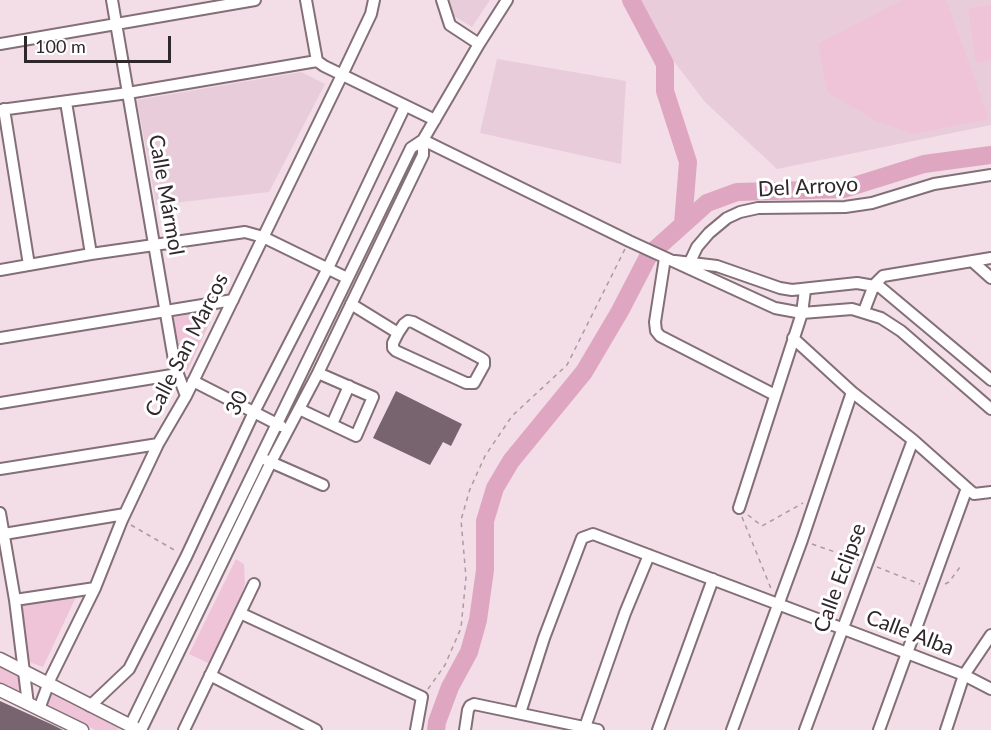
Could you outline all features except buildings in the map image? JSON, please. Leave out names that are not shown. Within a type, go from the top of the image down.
[{"type":"main road","points":[[0,659],[134,729]]},
{"type":"main road","points":[[0,690],[82,730]]},
{"type":"street","name":"Calle Mármol","points":[[112,0],[166,311],[178,374],[186,396]]},
{"type":"street","points":[[0,44],[255,0]]},
{"type":"street","points":[[306,0],[317,60]]},
{"type":"street","name":"Calle San Marcos","points":[[34,707],[48,684],[95,588],[123,517],[158,444],[186,396],[342,75],[371,14],[374,0]]},
{"type":"street","points":[[442,0],[450,25],[479,44]]},
{"type":"street","points":[[134,729],[260,457],[411,148],[423,140],[507,0]]},
{"type":"street","points":[[29,265],[2,110],[128,93],[317,60],[342,75],[435,120]]},
{"type":"street","points":[[66,102],[91,254]]},
{"type":"street","name":"30","points":[[90,706],[129,669],[186,556],[254,412],[328,268],[405,106]]},
{"type":"street","points":[[423,140],[628,241],[666,259],[688,265],[776,308],[802,313],[839,309],[864,311],[881,318],[901,331],[991,409]]},
{"type":"street","points":[[134,729],[318,373],[423,155],[423,140]]},
{"type":"street","name":"Del Arroyo","points":[[688,265],[697,247],[709,233],[727,218],[740,212],[758,208],[845,207],[872,203],[934,184],[991,175]]},
{"type":"street","points":[[0,270],[237,232],[263,237],[347,278]]},
{"type":"street","points":[[864,311],[874,285],[878,279],[888,274],[991,258]]},
{"type":"street","points":[[666,259],[655,322],[656,331],[660,336],[775,394]]},
{"type":"street","points":[[972,261],[991,278]]},
{"type":"street","points":[[688,265],[717,266],[780,288],[805,290],[857,283],[874,285],[888,293],[991,380]]},
{"type":"street","points":[[739,508],[802,313],[805,290]]},
{"type":"street","points":[[0,338],[233,300]]},
{"type":"street","points":[[351,304],[398,333]]},
{"type":"street","points":[[408,321],[413,322],[481,358],[484,360],[484,365],[474,383],[466,383],[396,351],[393,343],[398,333],[408,321]]},
{"type":"street","points":[[793,338],[852,392],[913,440],[974,494],[991,492]]},
{"type":"street","points":[[299,409],[356,436],[374,396],[318,373]]},
{"type":"street","points":[[0,403],[178,374]]},
{"type":"street","points":[[193,381],[289,430]]},
{"type":"street","points":[[332,424],[349,386]]},
{"type":"street","points":[[732,730],[802,540],[852,392]]},
{"type":"street","name":"Calle Eclipse","points":[[806,730],[913,440]]},
{"type":"street","points":[[0,469],[158,444]]},
{"type":"street","points":[[260,457],[323,486]]},
{"type":"street","points":[[879,730],[967,488]]},
{"type":"street","points":[[0,513],[24,670],[34,707]]},
{"type":"street","points":[[4,534],[123,517]]},
{"type":"street","name":"Calle Alba","points":[[520,713],[544,638],[582,538],[593,534],[964,675],[991,689]]},
{"type":"street","points":[[585,727],[625,613],[649,555]]},
{"type":"street","points":[[658,730],[713,579]]},
{"type":"street","points":[[184,730],[254,584]]},
{"type":"street","points":[[15,600],[95,588]]},
{"type":"street","points":[[240,612],[422,697],[416,730]]},
{"type":"street","points":[[946,730],[964,675],[991,635]]},
{"type":"street","points":[[210,675],[316,730]]},
{"type":"street","points":[[465,730],[470,706],[482,704],[598,730]]},
{"type":"path","points":[[422,697],[445,665],[461,628],[466,577],[461,520],[470,489],[485,456],[512,416],[567,365],[628,241]]},
{"type":"path","points":[[739,508],[762,526],[817,495]]},
{"type":"path","points":[[739,508],[777,604]]},
{"type":"path","points":[[123,517],[186,556]]},
{"type":"path","points":[[802,540],[931,584],[947,584],[960,567]]},
{"type":"shaded area","points":[[447,0],[490,0],[472,27],[449,13]]},
{"type":"shaded area","points":[[627,0],[991,0],[991,125],[777,169],[705,102]]},
{"type":"shaded area","points":[[902,0],[946,0],[989,119],[914,134],[874,120],[827,91],[818,44]]},
{"type":"shaded area","points":[[991,5],[991,60],[976,63],[968,9]]},
{"type":"shaded area","points":[[497,59],[626,81],[621,164],[480,133]]},
{"type":"shaded area","points":[[301,72],[325,84],[269,192],[156,205],[137,100]]},
{"type":"shaded area","points":[[216,309],[188,370],[179,368],[171,318]]},
{"type":"shaded area","points":[[236,559],[244,564],[245,584],[237,607],[210,664],[189,654]]},
{"type":"shaded area","points":[[76,597],[43,667],[29,662],[21,605]]},
{"type":"shaded area","points":[[0,666],[19,675],[22,695],[0,683]]},
{"type":"shaded area","points":[[51,691],[119,727],[118,730],[95,730],[47,705]]},
{"type":"waterway","points":[[631,0],[665,64],[665,91],[688,162],[683,224]]},
{"type":"waterway","points":[[436,730],[450,687],[469,652],[478,620],[485,570],[485,521],[495,488],[511,461],[584,372],[620,311],[649,255],[707,203],[737,192],[844,189],[924,164],[991,155]]}]
